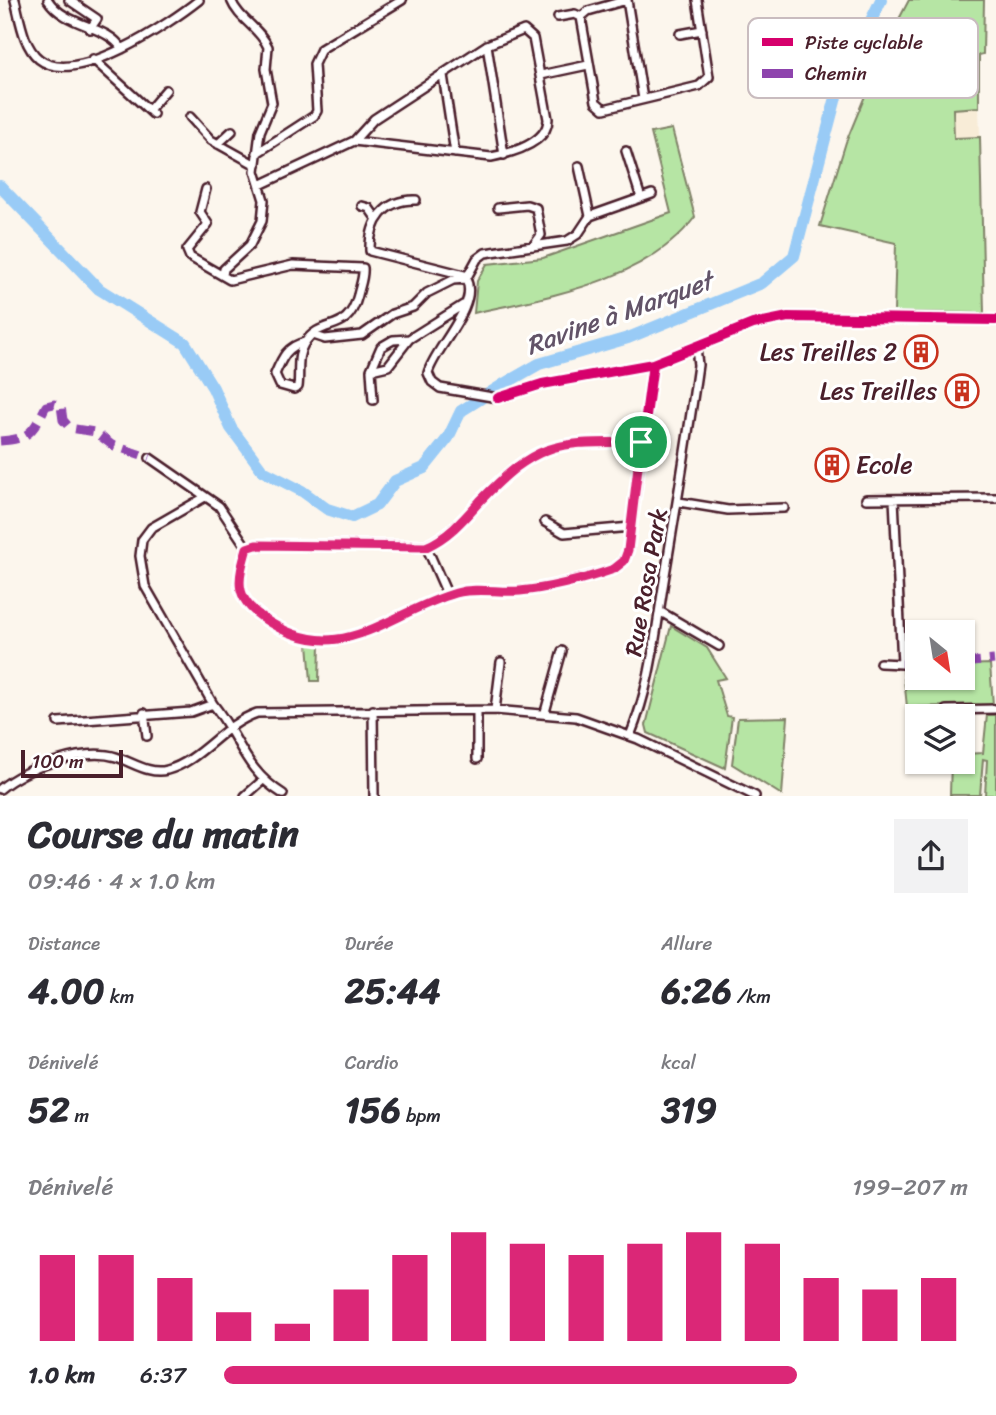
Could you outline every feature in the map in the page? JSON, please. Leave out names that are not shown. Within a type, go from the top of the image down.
[{"type":"street","points":[[15,0],[26,40],[43,62],[69,67],[122,49],[199,0]]},
{"type":"street","points":[[48,0],[56,10],[111,37],[122,49]]},
{"type":"street","points":[[69,0],[97,19],[90,29]]},
{"type":"street","points":[[223,275],[224,269],[250,246],[262,221],[264,200],[256,165],[257,153],[260,132],[272,103],[266,69],[268,47],[253,25],[239,16],[231,0]]},
{"type":"street","points":[[257,153],[314,116],[317,111],[315,58],[321,49],[402,0]]},
{"type":"street","points":[[581,17],[588,11],[627,0],[643,99]]},
{"type":"street","points":[[581,17],[588,65],[599,106],[604,109],[699,86],[707,81],[709,77],[697,0]]},
{"type":"street","points":[[558,17],[575,14],[581,17]]},
{"type":"street","points":[[680,34],[702,30]]},
{"type":"street","points":[[260,185],[354,141],[374,119],[487,45],[512,34],[528,32],[533,38],[548,119],[546,131],[539,138],[504,155],[491,157],[354,141]]},
{"type":"street","points":[[487,45],[504,155]]},
{"type":"street","points":[[93,59],[151,112],[166,90]]},
{"type":"street","points":[[541,75],[588,65]]},
{"type":"street","points":[[443,75],[455,153]]},
{"type":"street","points":[[190,117],[218,144],[256,165]]},
{"type":"street","points":[[218,144],[232,131]]},
{"type":"street","points":[[626,151],[641,198]]},
{"type":"street","points":[[579,166],[590,216]]},
{"type":"street","points":[[206,189],[200,212],[208,224],[188,247],[188,254],[214,273],[230,280],[293,265],[363,268],[354,312],[347,320],[313,335],[305,342],[300,353],[298,387],[294,389],[280,385],[275,374],[283,356],[296,344],[305,342]]},
{"type":"street","points":[[652,194],[590,216],[573,238],[485,253],[477,259],[467,278],[469,286],[454,332],[433,359],[428,373],[432,382],[440,388],[498,398],[542,384],[653,364],[753,324],[788,317],[996,320]]},
{"type":"street","points":[[416,200],[396,201],[376,218],[370,245],[373,254],[467,278]]},
{"type":"street","points":[[362,205],[369,208],[376,218]]},
{"type":"street","points":[[498,208],[527,205],[536,208],[541,235],[533,246]]},
{"type":"street","points":[[313,335],[325,339],[368,333],[393,314],[417,304],[427,293],[453,280],[467,278]]},
{"type":"street","points":[[371,370],[388,366],[409,339],[464,304]]},
{"type":"street","points":[[373,400],[371,370],[381,347],[387,342],[409,339]]},
{"type":"street","name":"Rue Rosa Park","points":[[630,736],[654,658],[698,365],[696,348]]},
{"type":"street","points":[[150,458],[219,506],[247,548],[239,580],[246,605],[282,631],[307,639],[356,635],[448,596],[470,591],[524,590],[614,569],[624,561],[653,364]]},
{"type":"street","points":[[247,548],[256,545],[426,547],[446,536],[505,476],[534,454],[573,443],[641,442]]},
{"type":"street","points":[[205,497],[151,528],[142,540],[140,556],[145,586],[212,704],[230,725],[243,754],[262,781],[283,794]]},
{"type":"street","points":[[866,499],[996,498]]},
{"type":"street","points":[[880,663],[902,664],[894,499]]},
{"type":"street","points":[[679,502],[728,510],[784,508]]},
{"type":"street","points":[[545,522],[564,533],[631,527]]},
{"type":"street","points":[[426,547],[448,596]]},
{"type":"street","points":[[661,612],[719,646]]},
{"type":"street","points":[[545,712],[562,651]]},
{"type":"street","points":[[495,710],[501,662]]},
{"type":"street","points":[[58,722],[144,713],[191,712],[212,704]]},
{"type":"street","points":[[975,709],[996,709]]},
{"type":"street","points":[[373,710],[374,796]]},
{"type":"street","points":[[0,789],[18,777],[85,754],[115,757],[158,771],[168,770],[192,757],[230,725],[264,713],[495,710],[545,712],[591,721],[630,736],[755,796]]},
{"type":"street","points":[[477,711],[477,759]]},
{"type":"street","points":[[144,713],[147,736]]},
{"type":"street","points":[[245,796],[262,781]]},
{"type":"shaded area","points":[[979,107],[980,137],[954,138],[953,108]]},
{"type":"green space","points":[[909,0],[984,0],[983,54],[979,55],[979,107],[953,109],[954,138],[980,137],[984,313],[894,312],[896,243],[820,226],[846,142],[864,98],[978,98],[978,18],[900,18]]},
{"type":"green space","points":[[672,129],[695,217],[675,239],[650,257],[594,283],[474,313],[477,281],[487,264],[543,258],[671,213],[651,133]]},
{"type":"green space","points":[[671,626],[707,648],[726,678],[716,680],[727,716],[732,717],[725,768],[648,733],[646,725]]},
{"type":"green space","points":[[308,643],[320,644],[319,681],[311,681]]},
{"type":"green space","points":[[990,664],[993,705],[907,704],[905,690],[975,690],[975,665]]},
{"type":"green space","points":[[987,715],[996,715],[996,795],[985,795],[987,760],[983,759],[980,795],[950,795],[951,774],[975,774],[975,753],[983,753]]},
{"type":"green space","points":[[788,717],[782,795],[732,764],[738,718]]},
{"type":"waterway","name":"Ravine à Marquet","points":[[872,18],[881,0]]},
{"type":"waterway","name":"Ravine à Marquet","points":[[0,186],[99,289],[185,343],[213,388],[231,428],[263,471],[302,491],[327,509],[352,517],[377,505],[395,481],[424,468],[448,438],[461,411],[504,384],[539,364],[628,338],[762,283],[794,256],[836,98]]},
{"type":"marked path","points":[[0,441],[25,436],[34,428],[46,406],[54,404],[61,406],[63,420],[70,428],[95,432],[112,445],[150,458]]},
{"type":"marked path","points":[[975,662],[994,660]]},
{"type":"cycle path","points":[[498,398],[542,384],[653,364],[753,324],[788,317],[996,320]]},
{"type":"cycle path","points":[[641,442],[569,444],[536,455],[501,480],[449,532],[426,546],[256,545],[247,548],[240,578],[242,595],[263,618],[290,633],[315,639],[338,639],[361,633],[456,593],[471,590],[532,590],[614,569],[624,561],[628,550],[653,364]]},
{"type":"place","name":"Les Treilles 2","points":[[921,352]]},
{"type":"place","name":"Les Treilles","points":[[962,391]]},
{"type":"place","name":"Ecole","points":[[832,465]]},
{"type":"route","points":[[641,442],[628,550],[624,561],[614,569],[524,590],[458,592],[382,626],[329,640],[307,639],[282,631],[243,600],[239,580],[247,548],[256,545],[426,547],[446,536],[505,476],[534,454],[573,443],[641,442]]}]
